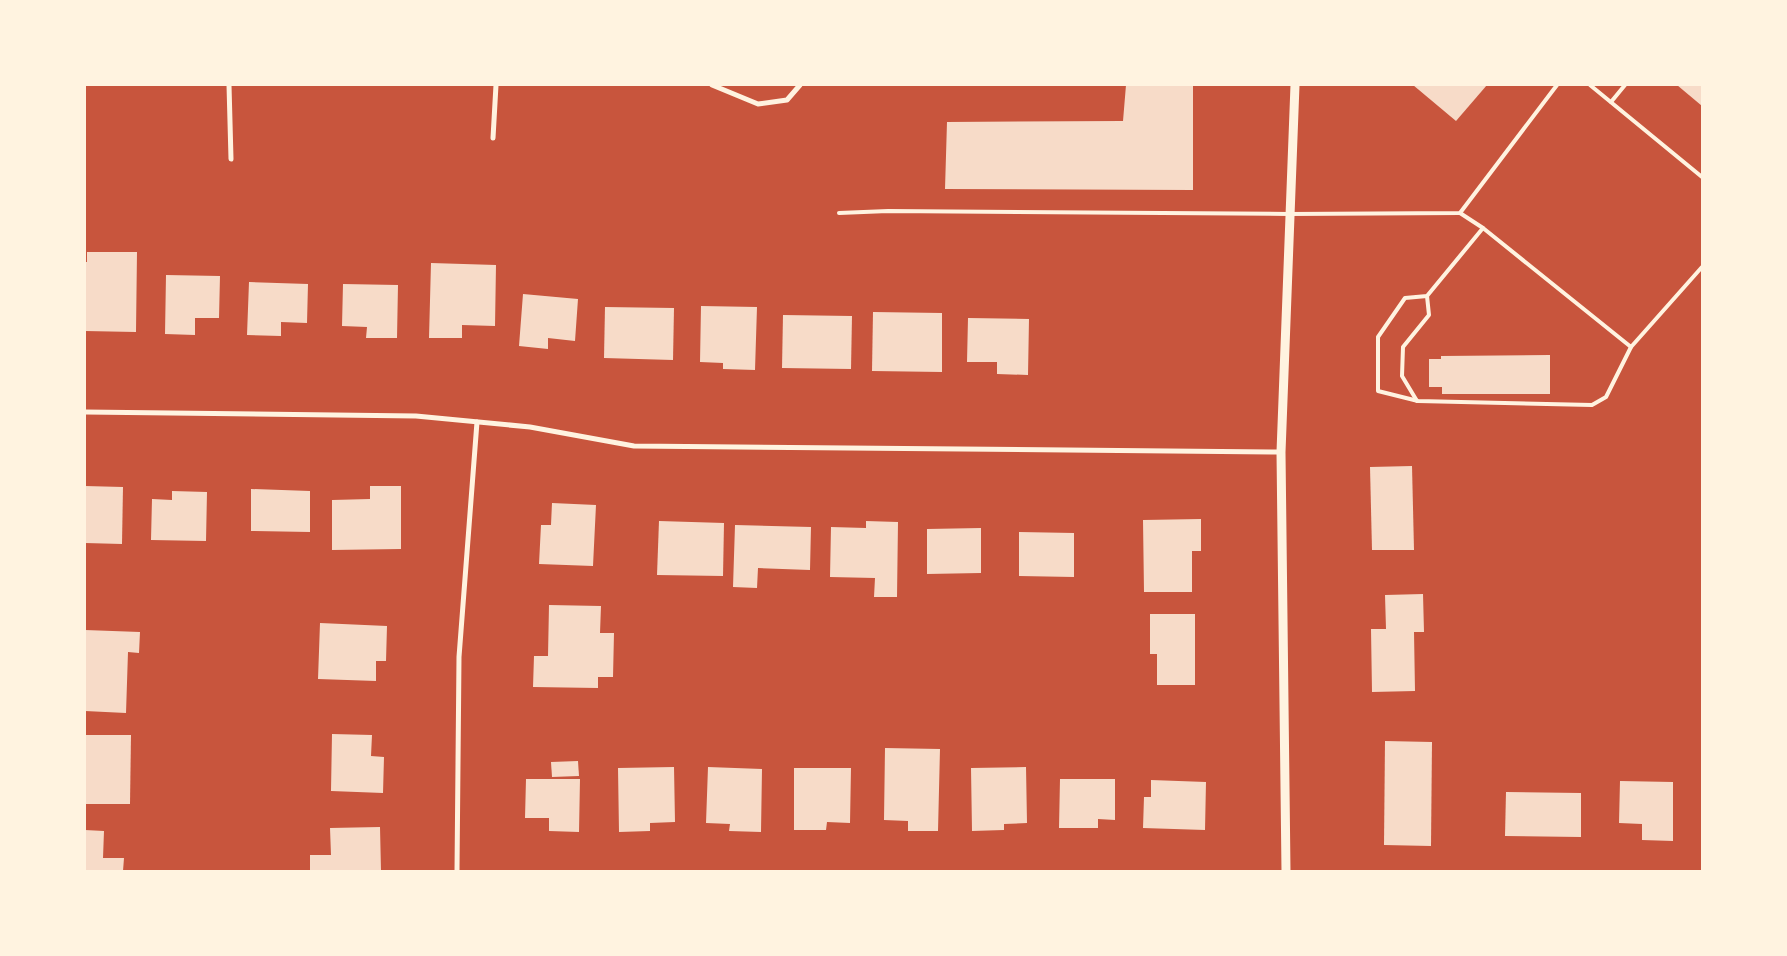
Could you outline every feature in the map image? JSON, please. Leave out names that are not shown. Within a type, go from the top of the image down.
[{"type":"street","points":[[229,85],[231,159]]},
{"type":"street","points":[[493,138],[496,85]]},
{"type":"street","points":[[712,85],[758,104],[787,100],[800,85]]},
{"type":"street","points":[[1286,871],[1281,452],[1295,85]]},
{"type":"street","points":[[85,412],[416,416],[530,427],[634,446],[1281,452]]},
{"type":"street","points":[[457,871],[459,657],[477,422]]},
{"type":"lane","points":[[1460,213],[1557,85]]},
{"type":"lane","points":[[1590,85],[1702,177]]},
{"type":"lane","points":[[1611,102],[1625,85]]},
{"type":"lane","points":[[839,213],[898,211],[1289,214],[1460,213],[1483,228],[1631,347]]},
{"type":"lane","points":[[1483,228],[1427,296],[1405,298],[1378,337],[1378,392],[1418,401],[1592,405],[1606,397],[1631,347],[1702,267]]},
{"type":"lane","points":[[1418,401],[1402,376],[1403,347],[1429,315],[1427,296]]},
{"type":"building","points":[[1126,85],[1193,85],[1193,190],[945,189],[947,122],[1123,121]]},
{"type":"building","points":[[1413,85],[1487,85],[1456,121]]},
{"type":"building","points":[[1677,85],[1702,85],[1702,106]]},
{"type":"building","points":[[87,252],[137,252],[136,332],[85,331],[85,262],[87,262]]},
{"type":"building","points":[[431,263],[496,265],[495,326],[462,325],[462,338],[429,338]]},
{"type":"building","points":[[166,275],[220,276],[219,318],[195,318],[195,335],[165,334]]},
{"type":"building","points":[[249,282],[308,284],[307,323],[281,322],[281,336],[247,335]]},
{"type":"building","points":[[343,284],[398,285],[397,338],[366,338],[367,327],[342,326]]},
{"type":"building","points":[[523,294],[578,299],[575,341],[548,338],[548,349],[519,346]]},
{"type":"building","points":[[701,306],[757,307],[755,370],[723,369],[723,363],[700,362]]},
{"type":"building","points":[[605,307],[674,308],[673,360],[604,358]]},
{"type":"building","points":[[873,312],[942,313],[942,372],[872,371]]},
{"type":"building","points":[[783,315],[852,316],[851,369],[782,368]]},
{"type":"building","points":[[968,318],[1029,319],[1028,375],[997,374],[997,362],[967,362]]},
{"type":"building","points":[[1550,355],[1550,394],[1442,394],[1442,387],[1429,387],[1429,359],[1441,359],[1441,356]]},
{"type":"building","points":[[1412,466],[1414,550],[1372,550],[1370,467]]},
{"type":"building","points":[[85,486],[123,487],[122,544],[85,543]]},
{"type":"building","points":[[370,486],[401,486],[401,549],[332,550],[332,500],[370,499]]},
{"type":"building","points":[[251,489],[310,491],[310,532],[251,531]]},
{"type":"building","points":[[172,491],[207,492],[206,541],[151,540],[152,499],[172,500]]},
{"type":"building","points":[[552,503],[596,505],[593,566],[539,564],[541,525],[551,525]]},
{"type":"building","points":[[1201,519],[1201,551],[1192,551],[1192,592],[1144,592],[1143,520]]},
{"type":"building","points":[[659,521],[724,523],[723,576],[657,575]]},
{"type":"building","points":[[866,521],[898,522],[897,597],[874,597],[875,578],[830,577],[831,527],[866,528]]},
{"type":"building","points":[[735,525],[811,527],[810,570],[758,568],[757,588],[733,587]]},
{"type":"building","points":[[981,528],[981,573],[927,574],[927,529]]},
{"type":"building","points":[[1019,532],[1074,533],[1074,577],[1019,576]]},
{"type":"building","points":[[1423,594],[1424,632],[1414,632],[1415,691],[1372,692],[1371,629],[1386,629],[1385,595]]},
{"type":"building","points":[[549,605],[601,606],[600,633],[614,633],[613,677],[598,677],[598,688],[533,687],[534,656],[548,656]]},
{"type":"building","points":[[1150,614],[1195,614],[1195,685],[1157,685],[1157,654],[1150,654]]},
{"type":"building","points":[[320,623],[387,626],[386,661],[376,661],[376,681],[318,679]]},
{"type":"building","points":[[85,630],[140,632],[139,653],[128,652],[126,713],[85,711]]},
{"type":"building","points":[[332,734],[372,735],[371,756],[384,757],[383,793],[331,791]]},
{"type":"building","points":[[85,735],[131,735],[130,804],[85,804]]},
{"type":"building","points":[[1385,741],[1432,742],[1431,846],[1384,845]]},
{"type":"building","points":[[885,748],[940,749],[938,831],[908,831],[908,821],[884,820]]},
{"type":"building","points":[[578,761],[579,776],[552,777],[551,762]]},
{"type":"building","points":[[674,767],[675,822],[650,823],[650,831],[619,832],[618,768]]},
{"type":"building","points":[[708,767],[762,769],[761,832],[729,831],[730,824],[706,823]]},
{"type":"building","points":[[1026,767],[1027,823],[1004,824],[1004,830],[972,831],[971,768]]},
{"type":"building","points":[[794,768],[851,768],[850,823],[827,822],[826,830],[794,830]]},
{"type":"building","points":[[526,779],[580,779],[579,832],[549,831],[549,818],[525,818]]},
{"type":"building","points":[[1060,779],[1115,779],[1115,820],[1098,819],[1098,828],[1059,828]]},
{"type":"building","points":[[1151,780],[1206,782],[1205,830],[1143,828],[1144,797],[1151,797]]},
{"type":"building","points":[[1620,781],[1673,782],[1673,841],[1642,840],[1642,824],[1619,823]]},
{"type":"building","points":[[1506,792],[1581,793],[1581,837],[1505,836]]},
{"type":"building","points":[[380,827],[381,871],[310,871],[310,855],[331,855],[330,828]]},
{"type":"building","points":[[85,830],[104,831],[103,858],[124,858],[123,871],[85,871]]}]
